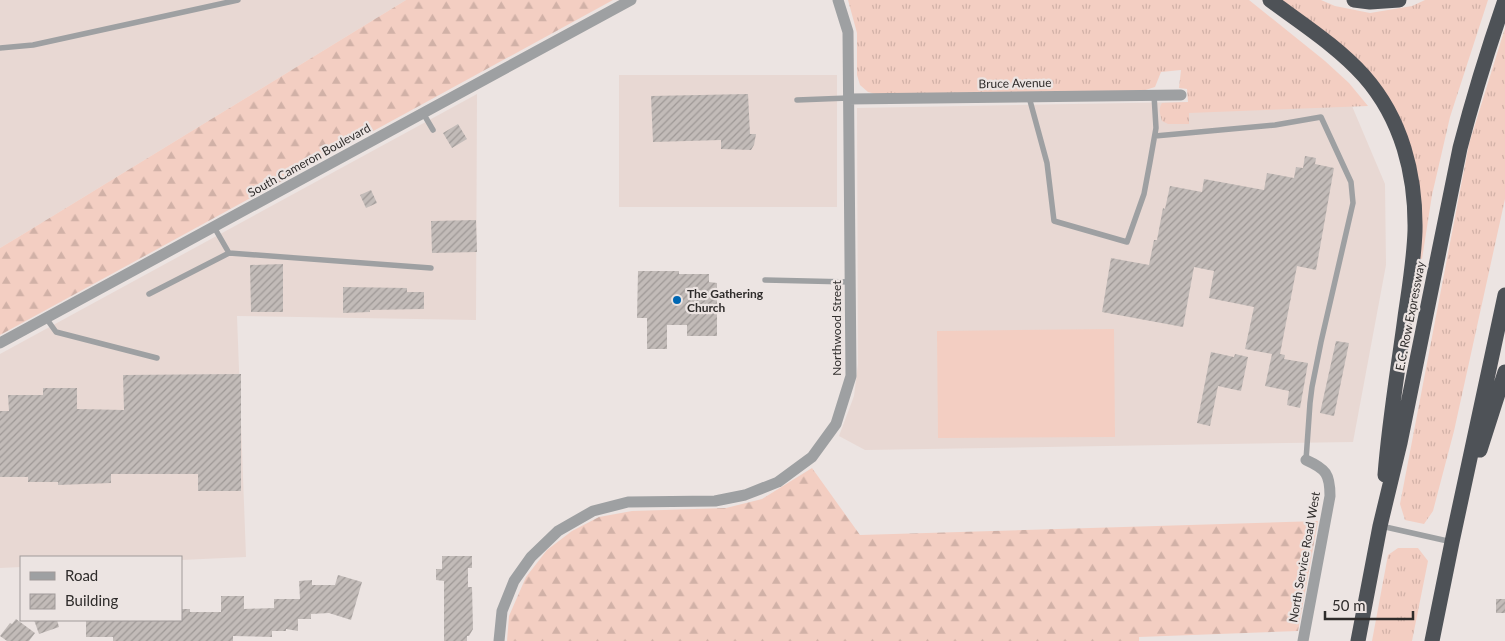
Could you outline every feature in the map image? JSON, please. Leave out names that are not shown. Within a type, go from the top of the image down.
[{"type":"highway","points":[[1270,0],[1322,39],[1364,76],[1387,108],[1400,137],[1410,169],[1415,211],[1415,232],[1387,441],[1380,526]]},
{"type":"highway","points":[[1354,0],[1370,2],[1399,0]]},
{"type":"highway","name":"E.C. Row Expressway","points":[[1358,641],[1380,526],[1400,444],[1460,148],[1479,78],[1505,0]]},
{"type":"highway","points":[[1432,641],[1505,295]]},
{"type":"highway","points":[[1452,542],[1505,372]]},
{"type":"street","name":"South Cameron Boulevard","points":[[0,343],[630,0]]},
{"type":"street","name":"Northwood Street","points":[[499,641],[502,611],[514,581],[531,557],[558,531],[593,511],[628,502],[715,501],[745,495],[778,482],[812,457],[836,424],[851,376],[848,32],[838,0]]},
{"type":"street","name":"Bruce Avenue","points":[[848,99],[1181,95]]},
{"type":"street","name":"North Service Road West","points":[[1303,641],[1330,496],[1330,479],[1320,466],[1306,460]]},
{"type":"lane","points":[[0,48],[33,45],[238,0]]},
{"type":"lane","points":[[1029,97],[1047,163],[1054,221],[1128,242],[1144,194],[1155,136],[1154,95]]},
{"type":"lane","points":[[797,100],[848,99]]},
{"type":"lane","points":[[423,113],[433,130]]},
{"type":"lane","points":[[1155,136],[1275,125],[1320,117],[1351,182],[1353,203],[1321,342],[1310,403],[1306,460]]},
{"type":"lane","points":[[214,227],[229,253]]},
{"type":"lane","points":[[149,294],[229,253],[431,268]]},
{"type":"lane","points":[[764,280],[850,282]]},
{"type":"lane","points":[[46,318],[56,332],[157,358]]},
{"type":"lane","points":[[1380,526],[1452,542]]},
{"type":"shaded area","points":[[0,0],[406,0],[0,248]]},
{"type":"shaded area","points":[[619,75],[837,75],[837,207],[619,207]]},
{"type":"shaded area","points":[[477,94],[476,320],[237,316],[246,557],[182,560],[182,556],[20,556],[20,567],[0,568],[0,354]]},
{"type":"shaded area","points":[[1349,99],[1385,184],[1386,265],[1353,442],[865,450],[839,436],[854,396],[858,364],[857,108]]},
{"type":"green space","points":[[406,0],[613,0],[0,335],[0,248]]},
{"type":"green space","points":[[848,0],[1249,0],[1325,61],[1349,83],[1368,106],[1189,113],[1189,124],[1168,124],[1162,121],[1161,118],[1160,109],[1162,103],[1188,102],[1187,89],[1179,88],[1181,70],[1161,72],[1155,87],[1142,91],[876,94],[868,92],[860,85],[857,75],[857,33]]},
{"type":"green space","points":[[1280,0],[1321,0],[1335,6],[1370,13],[1412,6],[1425,0],[1488,0],[1450,117],[1432,195],[1422,259],[1417,257],[1401,124]]},
{"type":"green space","points":[[1505,28],[1505,199],[1454,431],[1433,511],[1424,524],[1405,520],[1400,504],[1469,144]]},
{"type":"green space","points":[[1114,329],[1115,437],[938,438],[937,331]]},
{"type":"green space","points":[[812,468],[860,535],[1318,521],[1298,631],[1139,637],[1139,641],[507,641],[509,616],[526,577],[547,550],[572,531],[599,517],[632,511],[726,508],[762,499]]},
{"type":"green space","points":[[1398,548],[1418,548],[1428,561],[1412,641],[1372,641],[1388,555]]},
{"type":"building","points":[[748,94],[750,134],[756,134],[751,150],[721,149],[721,140],[653,142],[651,96]]},
{"type":"building","points":[[458,124],[467,139],[452,148],[443,133]]},
{"type":"building","points":[[1305,156],[1316,158],[1315,164],[1334,168],[1316,270],[1297,266],[1280,354],[1285,355],[1284,359],[1308,363],[1300,408],[1287,405],[1289,391],[1265,386],[1272,354],[1245,349],[1254,307],[1209,298],[1214,271],[1194,267],[1183,327],[1102,312],[1111,258],[1149,265],[1154,240],[1157,240],[1163,208],[1165,209],[1170,186],[1202,192],[1204,179],[1264,190],[1267,173],[1294,178],[1296,167],[1303,168]]},
{"type":"building","points":[[371,190],[377,203],[366,208],[360,195]]},
{"type":"building","points":[[476,220],[477,252],[432,253],[431,221]]},
{"type":"building","points":[[283,264],[283,312],[251,312],[250,265]]},
{"type":"building","name":"The Gathering Church","points":[[638,271],[679,271],[679,274],[709,274],[709,282],[717,283],[717,336],[687,336],[687,325],[667,325],[667,349],[647,349],[647,318],[637,318]]},
{"type":"building","points":[[343,287],[407,288],[407,292],[424,292],[424,309],[370,310],[370,312],[343,313]]},
{"type":"building","points":[[1336,341],[1349,343],[1334,416],[1320,413]]},
{"type":"building","points":[[1211,352],[1234,357],[1235,354],[1248,357],[1241,391],[1218,386],[1210,426],[1197,423]]},
{"type":"building","points":[[241,374],[241,491],[198,491],[198,474],[111,474],[111,483],[58,485],[58,482],[28,482],[28,477],[0,477],[0,411],[9,411],[8,395],[43,395],[43,388],[77,388],[77,409],[124,410],[123,375]]},
{"type":"building","points":[[442,556],[472,556],[472,568],[468,568],[468,587],[472,587],[473,629],[469,636],[467,636],[467,641],[444,641],[444,581],[436,580],[436,569],[442,569]]},
{"type":"building","points":[[338,575],[362,582],[351,620],[329,613],[311,614],[311,619],[298,619],[298,631],[286,629],[286,631],[272,631],[272,637],[233,636],[233,641],[113,641],[113,637],[86,637],[86,621],[182,621],[182,609],[190,609],[190,612],[221,612],[221,596],[244,596],[244,609],[274,608],[274,599],[300,599],[299,581],[312,580],[312,585],[335,585]]},
{"type":"building","points":[[1496,599],[1505,599],[1505,613],[1496,613]]},
{"type":"building","points":[[16,619],[35,633],[29,641],[7,641],[0,636],[10,623],[12,624]]},
{"type":"building","points":[[34,621],[57,621],[59,627],[39,634]]},
{"type":"place","name":"The Gathering Church","points":[[677,300]]}]
